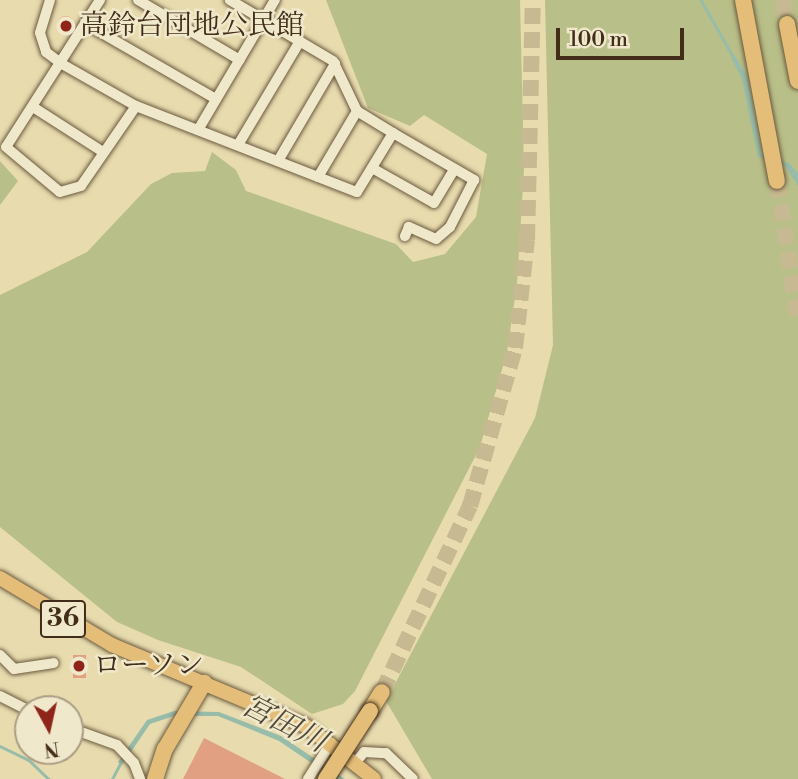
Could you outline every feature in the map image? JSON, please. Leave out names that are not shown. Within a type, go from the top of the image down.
[{"type":"highway","points":[[743,0],[777,181]]},
{"type":"highway","points":[[787,27],[798,82]]},
{"type":"highway","points":[[156,774],[176,731],[197,699],[204,682]]},
{"type":"highway","points":[[315,778],[370,711],[382,692]]},
{"type":"main road","name":"36","points":[[0,578],[112,645],[282,714],[327,749],[356,762],[374,779]]},
{"type":"street","points":[[50,0],[40,33],[46,52],[62,64],[136,106],[318,177],[357,192],[393,133]]},
{"type":"street","points":[[100,0],[62,64],[6,147],[60,192],[81,187],[136,106]]},
{"type":"street","points":[[138,0],[240,60]]},
{"type":"street","points":[[230,0],[335,64],[357,111],[474,180],[450,227],[436,239],[409,227],[405,236]]},
{"type":"street","points":[[198,130],[275,0]]},
{"type":"street","points":[[86,24],[216,99]]},
{"type":"street","points":[[238,145],[300,41]]},
{"type":"street","points":[[278,160],[335,64]]},
{"type":"street","points":[[33,107],[103,152]]},
{"type":"street","points":[[318,177],[357,111]]},
{"type":"street","points":[[372,168],[434,203],[454,170]]},
{"type":"street","points":[[1,659],[14,669],[54,663]]},
{"type":"street","points":[[84,734],[122,750],[134,763],[140,779]]},
{"type":"street","points":[[315,778],[327,749]]},
{"type":"street","points":[[356,762],[364,752],[386,753],[413,779]]},
{"type":"green space","points":[[326,0],[520,0],[524,169],[517,284],[507,352],[480,447],[355,691],[343,704],[312,714],[241,667],[158,640],[117,622],[0,527],[0,295],[87,252],[151,184],[172,173],[205,171],[212,152],[236,170],[246,191],[396,244],[413,262],[445,254],[476,217],[487,154],[424,115],[410,126],[368,108]]},
{"type":"green space","points":[[545,0],[798,0],[798,779],[432,779],[386,701],[535,418],[553,345]]},
{"type":"green space","points":[[0,161],[18,181],[0,205]]},
{"type":"shaded area","points":[[735,56],[748,78],[762,154],[789,163],[798,173],[798,186],[786,167],[758,157],[742,79],[731,58]]},
{"type":"shaded area","points":[[174,711],[219,712],[281,736],[345,779],[335,779],[279,741],[218,716],[174,716],[150,724],[122,765],[118,762],[147,720]]},
{"type":"building","name":"高鈴台団地公民館","points":[[66,16],[72,19],[75,25],[72,31],[66,34],[60,31],[57,25],[60,19]]},
{"type":"building","name":"ローソン","points":[[73,655],[86,655],[86,678],[73,678]]},
{"type":"building","points":[[204,738],[285,779],[183,779]]},
{"type":"waterway","points":[[701,0],[734,58]]},
{"type":"waterway","name":"宮田川","points":[[0,746],[29,760],[49,779]]},
{"type":"waterway","name":"宮田川","points":[[112,779],[121,762]]},
{"type":"tunnel","points":[[382,692],[470,506],[515,348],[527,240],[533,0]]},
{"type":"tunnel","points":[[783,0],[787,24]]},
{"type":"tunnel","points":[[777,181],[798,319]]},
{"type":"place","name":"高鈴台団地公民館","points":[[66,26]]},
{"type":"place","name":"ローソン","points":[[79,666]]}]
